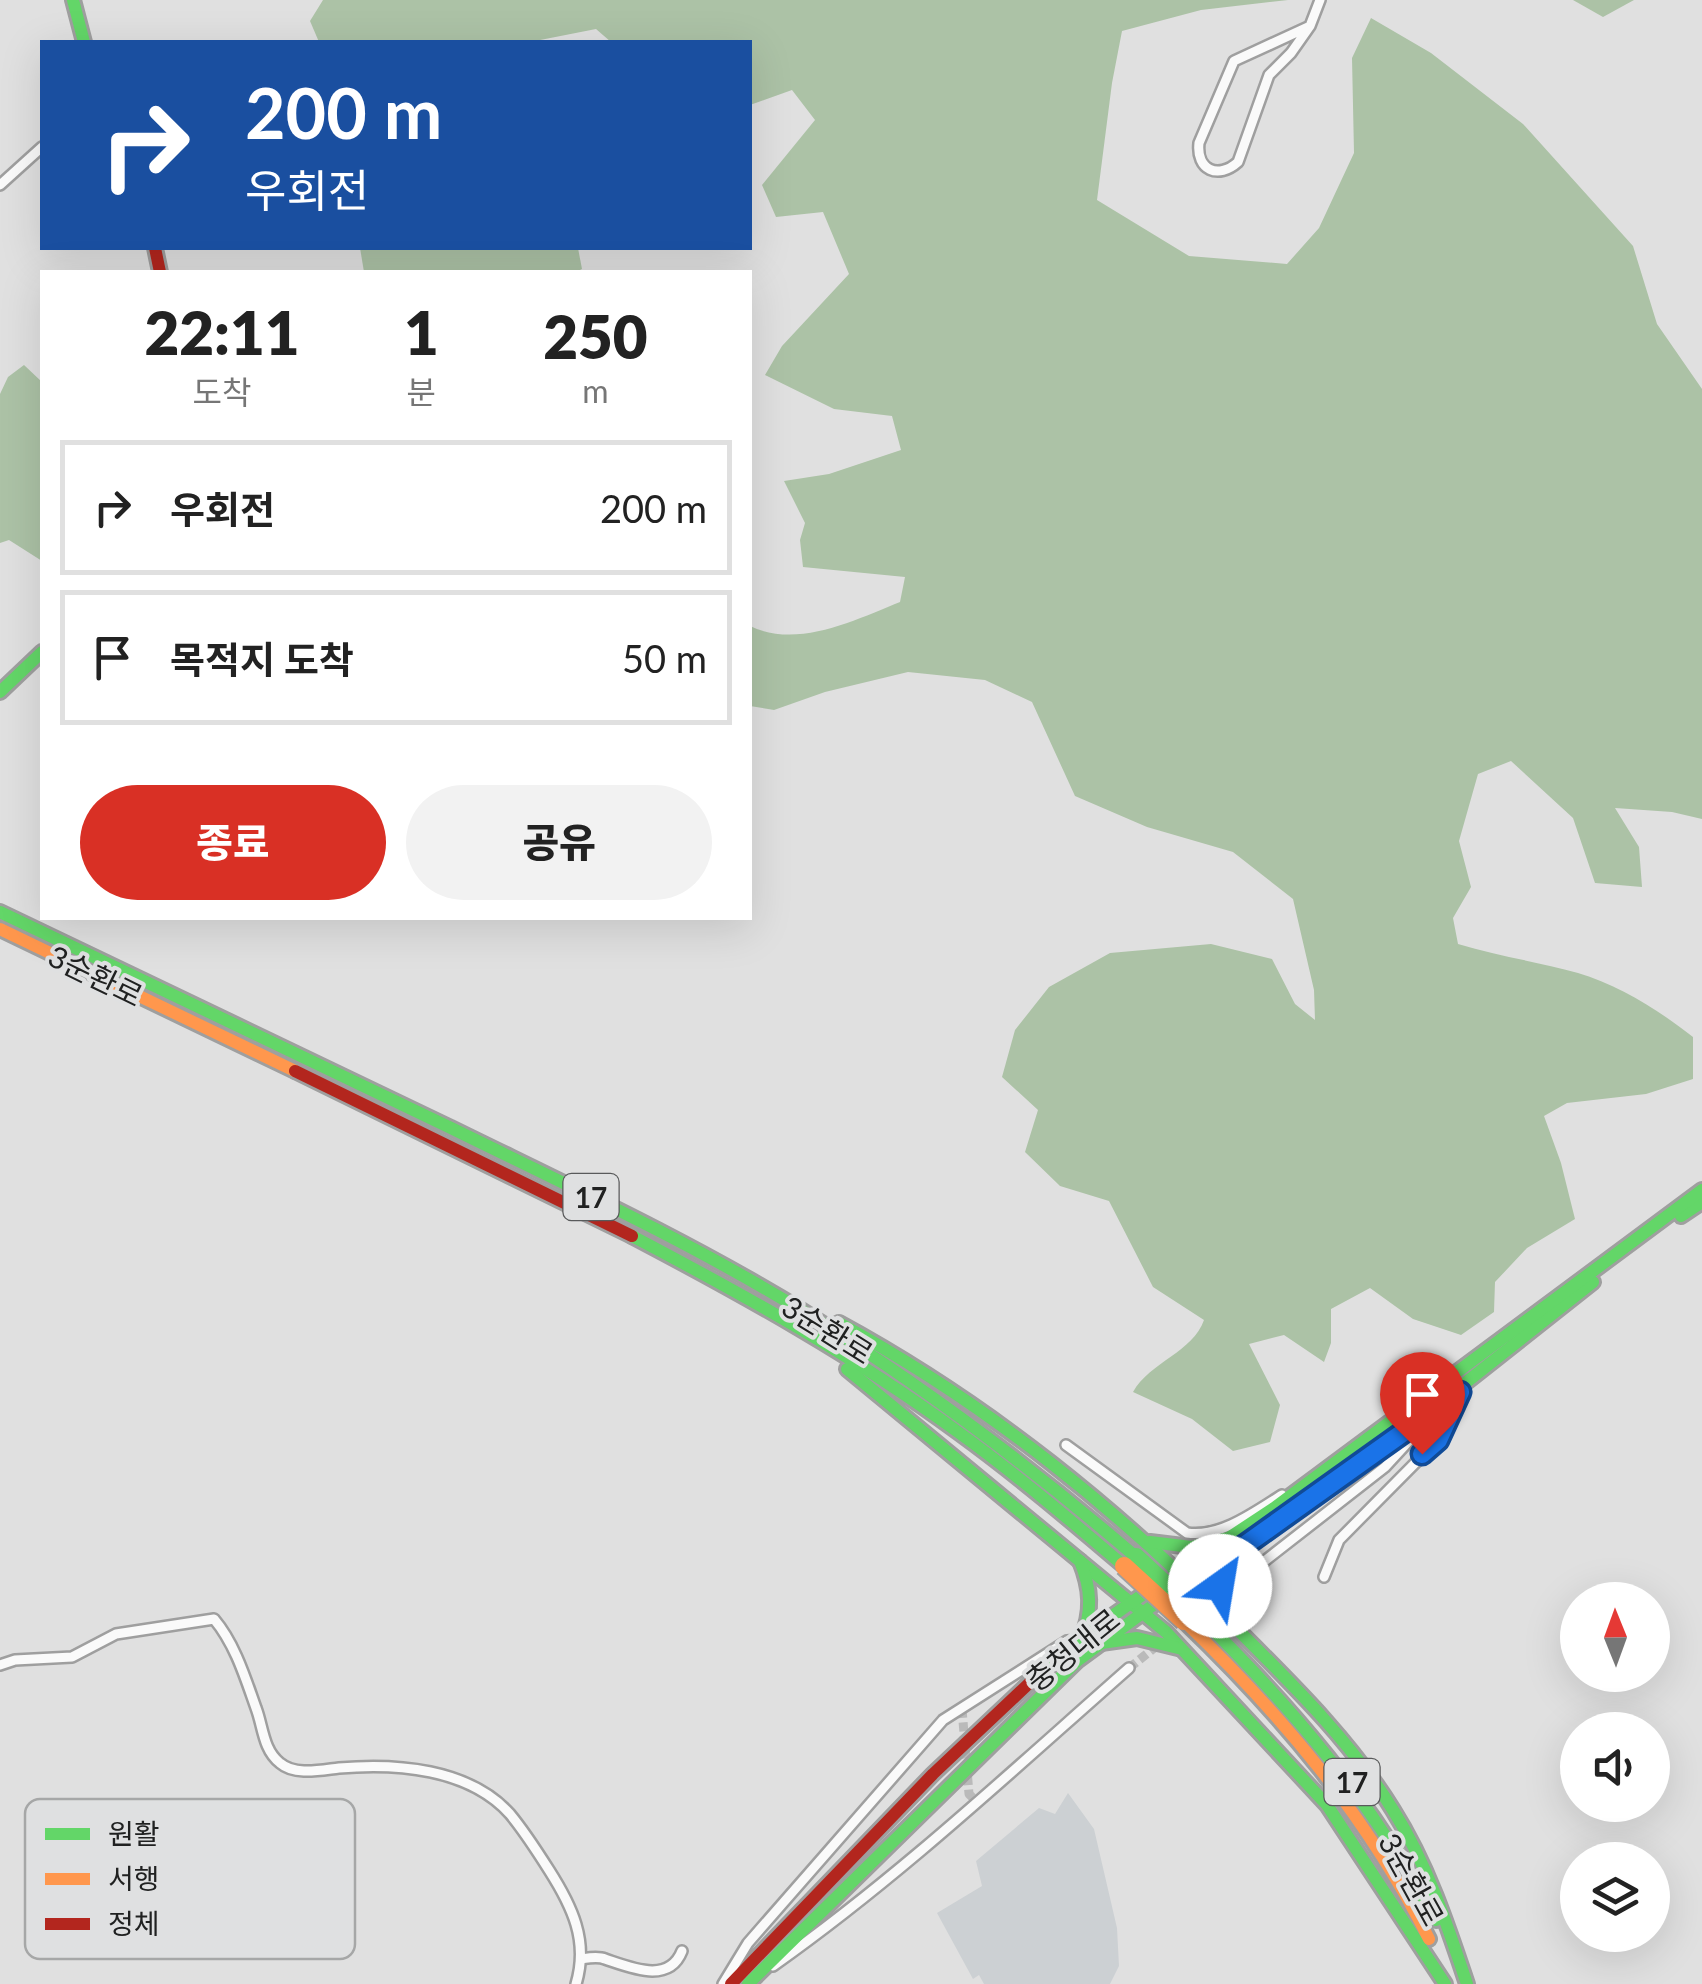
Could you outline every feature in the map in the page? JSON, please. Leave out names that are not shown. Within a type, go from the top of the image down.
[{"type":"main road","points":[[74,0],[84,40]]},
{"type":"main road","points":[[0,692],[40,654]]},
{"type":"main road","name":"3순환로","points":[[0,912],[692,1248],[806,1314],[926,1392],[1135,1554],[1305,1723],[1367,1802],[1426,1899],[1466,1984]]},
{"type":"main road","name":"3순환로","points":[[0,929],[595,1214],[727,1285],[871,1371],[1044,1498],[1135,1554]]},
{"type":"main road","name":"충청대로","points":[[1233,1545],[1327,1468],[1702,1190]]},
{"type":"main road","name":"충청대로","points":[[738,1984],[913,1793],[983,1724],[1081,1639],[1130,1602],[1185,1575],[1233,1545],[1441,1406],[1631,1250],[1702,1202]]},
{"type":"main road","points":[[727,1285],[870,1386],[1166,1632],[1327,1805],[1447,1984]]},
{"type":"main road","points":[[1135,1554],[1162,1546],[1233,1545],[1221,1578],[1220,1594],[1226,1617],[1342,1737],[1386,1798],[1425,1866],[1466,1984]]},
{"type":"main road","points":[[1135,1554],[1164,1556],[1185,1575],[1195,1610]]},
{"type":"main road","points":[[1130,1602],[1164,1556]]},
{"type":"main road","points":[[1080,1560],[1090,1602],[1088,1624],[1081,1639]]},
{"type":"main road","name":"충청대로","points":[[738,1984],[1021,1713],[1101,1643],[1130,1602]]},
{"type":"main road","points":[[1166,1632],[1195,1610],[1226,1617]]},
{"type":"main road","name":"3순환로","points":[[1195,1610],[1348,1802],[1404,1888],[1447,1984]]},
{"type":"main road","points":[[1101,1643],[1146,1638],[1183,1650]]},
{"type":"street","points":[[1310,26],[1234,62],[1199,143],[1198,156],[1204,168],[1216,172],[1229,170],[1238,162],[1269,75],[1292,53],[1310,26],[1320,0]]},
{"type":"street","points":[[0,186],[40,149]]},
{"type":"street","points":[[1324,1577],[1340,1540],[1438,1440],[1460,1392]]},
{"type":"street","points":[[1253,1570],[1385,1467],[1441,1406]]},
{"type":"street","points":[[1066,1445],[1168,1522],[1187,1533],[1200,1535],[1243,1518],[1327,1468]]},
{"type":"street","points":[[0,1665],[16,1660],[72,1657],[116,1634],[214,1619],[225,1632],[236,1657],[258,1712],[266,1745],[280,1764],[307,1772],[395,1765],[457,1780],[487,1794],[509,1813],[569,1901],[578,1926],[581,1959],[576,1984]]},
{"type":"street","points":[[738,1984],[748,1943],[943,1720],[1066,1641],[1081,1639]]},
{"type":"street","points":[[738,1984],[818,1933],[977,1802],[1129,1668]]},
{"type":"street","points":[[581,1959],[603,1957],[640,1980],[651,1981],[671,1974],[682,1951]]},
{"type":"shaded area","points":[[1068,1793],[1094,1829],[1117,1928],[1119,1966],[1110,1984],[984,1984],[979,1975],[973,1979],[937,1913],[982,1886],[976,1861],[1039,1808],[1055,1814]]},
{"type":"green space","points":[[323,0],[1288,0],[1201,10],[1122,31],[1097,200],[1189,256],[1287,264],[1319,228],[1354,153],[1352,58],[1371,18],[1431,53],[1523,124],[1633,246],[1657,324],[1702,389],[1702,819],[1672,812],[1615,808],[1639,847],[1642,887],[1595,883],[1573,818],[1511,761],[1478,774],[1459,841],[1471,887],[1453,918],[1458,944],[1593,978],[1624,992],[1693,1037],[1693,1079],[1646,1094],[1567,1103],[1544,1116],[1575,1219],[1527,1248],[1495,1282],[1494,1312],[1461,1335],[1413,1319],[1370,1288],[1331,1309],[1331,1343],[1324,1362],[1284,1335],[1249,1344],[1280,1405],[1270,1442],[1233,1451],[1192,1419],[1133,1392],[1150,1373],[1191,1341],[1204,1320],[1153,1287],[1109,1201],[1060,1186],[1025,1152],[1038,1110],[1002,1077],[1015,1030],[1049,987],[1110,953],[1211,944],[1272,959],[1295,1004],[1315,1020],[1314,990],[1293,899],[1233,852],[1147,827],[1075,796],[1032,702],[985,680],[908,672],[825,692],[774,710],[752,706],[752,627],[787,634],[845,624],[900,602],[905,577],[803,567],[800,540],[805,523],[784,481],[829,474],[901,450],[892,416],[834,409],[765,375],[782,346],[849,274],[823,212],[776,217],[762,185],[815,120],[792,90],[752,104],[752,40],[609,40],[596,29],[540,40],[318,40],[310,21]]},
{"type":"green space","points":[[1573,0],[1634,0],[1603,17]]},
{"type":"green space","points":[[360,250],[578,250],[582,269],[580,270],[364,270]]},
{"type":"green space","points":[[24,365],[40,380],[40,560],[9,540],[0,543],[0,394],[8,377]]},
{"type":"tunnel","points":[[1221,1595],[1253,1570]]},
{"type":"tunnel","points":[[1129,1668],[1158,1645]]},
{"type":"tunnel","points":[[962,1709],[969,1794],[977,1802]]},
{"type":"traffic: fast","points":[[73,0],[83,40]]},
{"type":"traffic: fast","points":[[0,692],[40,654]]},
{"type":"traffic: fast","points":[[0,912],[584,1193],[758,1285],[931,1396],[1056,1490],[1136,1557]]},
{"type":"traffic: fast","points":[[1171,1576],[1274,1508],[1702,1190]]},
{"type":"traffic: fast","points":[[1681,1216],[1702,1202]]},
{"type":"traffic: fast","points":[[632,1236],[799,1328],[919,1404],[1022,1481],[1124,1566]]},
{"type":"traffic: fast","points":[[1397,1437],[1593,1282]]},
{"type":"traffic: fast","points":[[839,1323],[948,1389],[1051,1463],[1148,1544],[1302,1695],[1360,1762],[1405,1831],[1435,1895],[1467,1984]]},
{"type":"traffic: fast","points":[[847,1369],[1166,1632],[1327,1805],[1445,1984]]},
{"type":"traffic: fast","points":[[1150,1542],[1191,1547],[1232,1537]]},
{"type":"traffic: fast","points":[[1226,1616],[1221,1584],[1234,1553]]},
{"type":"traffic: fast","points":[[1136,1557],[1195,1612]]},
{"type":"traffic: fast","points":[[1080,1561],[1089,1600],[1081,1639]]},
{"type":"traffic: fast","points":[[1040,1673],[1155,1586]]},
{"type":"traffic: fast","points":[[748,1984],[1077,1661],[1167,1595]]},
{"type":"traffic: fast","points":[[1195,1612],[1328,1757],[1385,1835],[1436,1920]]},
{"type":"traffic: fast","points":[[1101,1643],[1137,1638],[1178,1648]]},
{"type":"traffic: slow","points":[[0,929],[295,1071]]},
{"type":"traffic: slow","points":[[1124,1566],[1184,1621]]},
{"type":"traffic: slow","points":[[1184,1621],[1255,1693],[1320,1770],[1378,1851],[1429,1939]]},
{"type":"traffic: jam","points":[[155,250],[160,270]]},
{"type":"traffic: jam","points":[[295,1071],[632,1236]]},
{"type":"traffic: jam","points":[[1184,1585],[1397,1437]]},
{"type":"traffic: jam","points":[[731,1984],[933,1774],[1040,1673]]},
{"type":"route","points":[[1220,1586],[1223,1570],[1234,1553],[1460,1392],[1438,1440],[1422,1454]]}]
